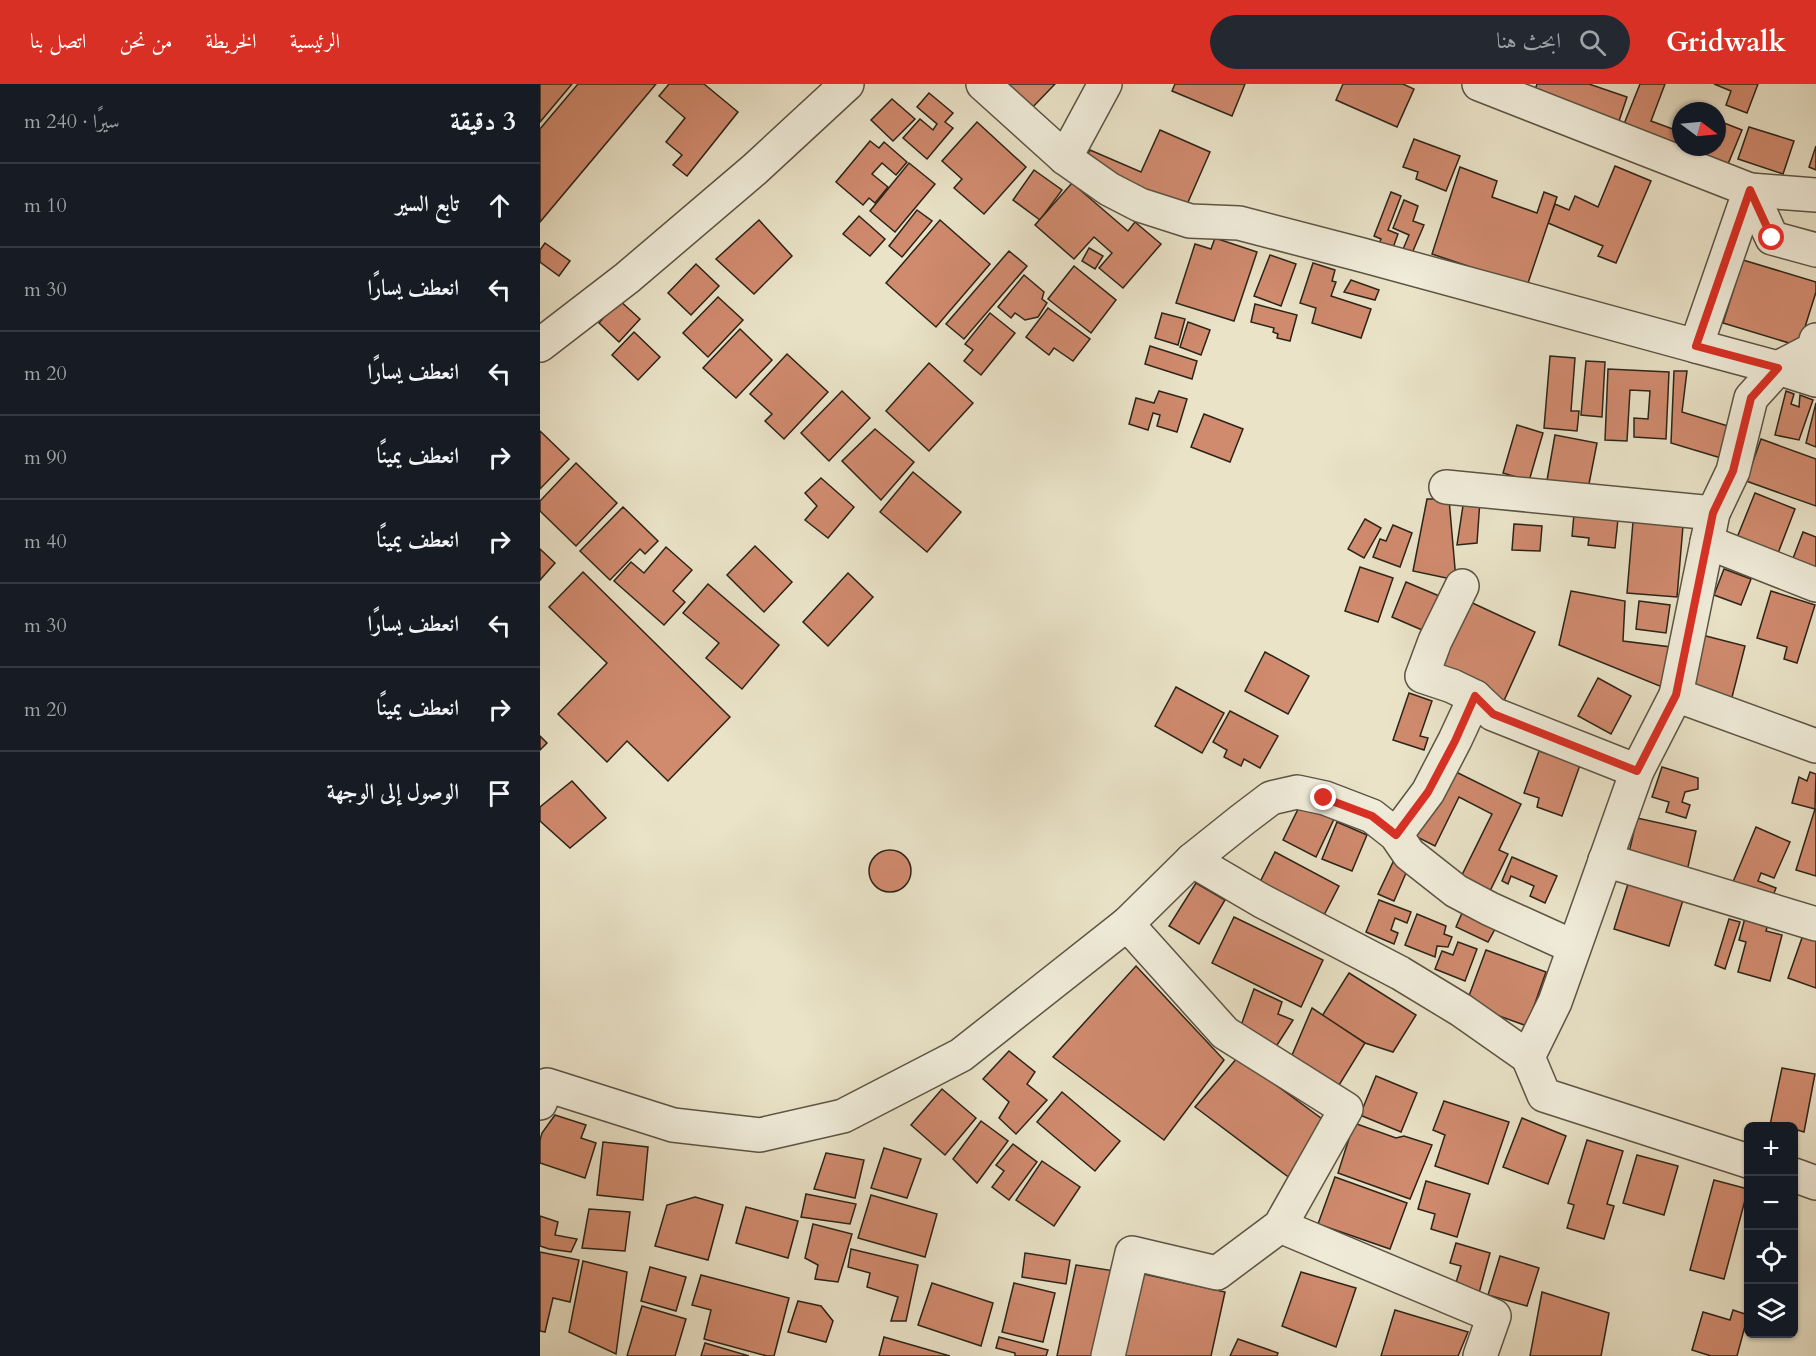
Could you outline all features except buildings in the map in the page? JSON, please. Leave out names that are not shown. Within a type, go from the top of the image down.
[{"type":"street","points":[[540,345],[627,278],[755,169],[847,84]]},
{"type":"street","points":[[983,84],[1065,158],[1109,189],[1140,205],[1190,221],[1239,224],[1362,255],[1816,380]]},
{"type":"street","points":[[1065,158],[1105,84]]},
{"type":"street","points":[[1479,84],[1750,190],[1816,195]]},
{"type":"street","points":[[1696,346],[1750,190]]},
{"type":"street","points":[[1750,190],[1772,238],[1816,250]]},
{"type":"street","points":[[1528,1058],[1555,1002],[1637,771],[1676,695],[1710,528],[1733,471],[1751,398],[1778,368],[1814,349],[1816,340]]},
{"type":"street","points":[[1446,487],[1710,528],[1816,585]]},
{"type":"street","points":[[1462,586],[1422,676],[1475,696],[1493,714],[1637,771]]},
{"type":"street","points":[[1676,695],[1816,746]]},
{"type":"street","points":[[1396,835],[1428,792],[1455,741],[1475,696]]},
{"type":"street","points":[[540,1103],[547,1085],[673,1125],[760,1135],[843,1116],[961,1055],[1127,924],[1192,860],[1271,798],[1297,792],[1324,798],[1372,816],[1396,835],[1409,854],[1456,891],[1574,947]]},
{"type":"street","points":[[1192,860],[1262,901],[1400,973],[1461,1010],[1528,1058],[1544,1095],[1744,1159]]},
{"type":"street","points":[[1605,860],[1816,924]]},
{"type":"street","points":[[1108,1356],[1132,1253],[1217,1273],[1280,1226],[1346,1109],[1225,1033],[1127,924]]},
{"type":"street","points":[[1797,1176],[1816,1183]]},
{"type":"street","points":[[1280,1226],[1494,1316],[1480,1356]]},
{"type":"route","points":[[1324,798],[1372,816],[1396,835],[1428,792],[1455,741],[1475,696],[1493,714],[1637,771],[1676,695],[1713,513],[1733,471],[1751,398],[1778,368],[1696,346],[1750,190],[1772,238]]}]
